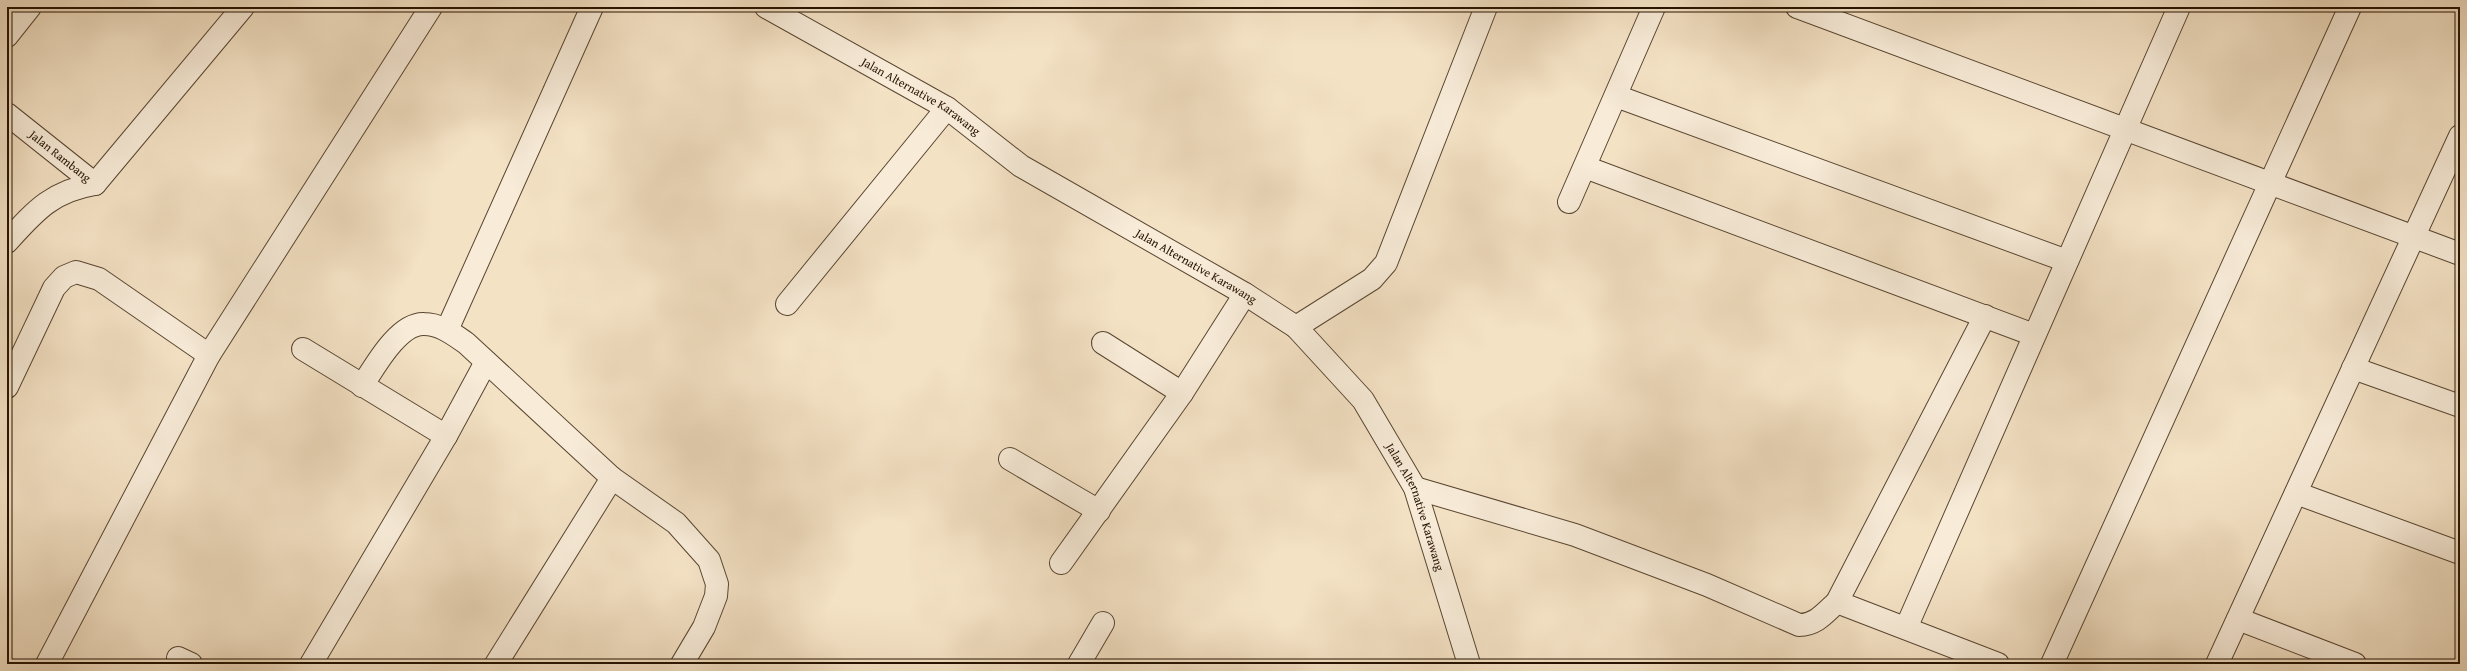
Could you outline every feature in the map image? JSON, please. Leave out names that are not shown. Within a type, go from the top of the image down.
[{"type":"street","points":[[7,36],[30,7]]},
{"type":"street","points":[[47,664],[209,355],[431,7]]},
{"type":"street","points":[[447,330],[592,7]]},
{"type":"street","name":"Jalan Alternative Karawang","points":[[766,7],[947,108],[1021,166],[1245,294],[1296,327],[1363,400],[1415,488],[1469,664]]},
{"type":"street","points":[[1296,327],[1372,279],[1386,263],[1486,7]]},
{"type":"street","points":[[1569,202],[1654,7]]},
{"type":"street","points":[[1797,7],[2460,254]]},
{"type":"street","points":[[1906,628],[2179,7]]},
{"type":"street","points":[[2052,664],[2350,7]]},
{"type":"street","points":[[7,242],[32,214],[64,191],[95,184],[240,8]]},
{"type":"street","points":[[1616,96],[2067,260]]},
{"type":"street","points":[[787,304],[947,108]]},
{"type":"street","name":"Jalan Rambang","points":[[7,114],[95,184]]},
{"type":"street","points":[[2217,664],[2460,136]]},
{"type":"street","points":[[1585,167],[2034,335]]},
{"type":"street","points":[[7,387],[54,288],[64,277],[76,272],[99,279],[209,355]]},
{"type":"street","points":[[1061,563],[1182,393],[1245,294]]},
{"type":"street","points":[[1415,488],[1575,536],[1707,585],[1799,625],[1808,625],[1816,621],[1837,602],[1985,316]]},
{"type":"street","points":[[362,386],[381,355],[410,328],[423,324],[447,330],[466,343],[612,478],[676,523],[699,547],[714,572],[718,584],[713,607],[704,627],[682,664]]},
{"type":"street","points":[[1102,343],[1182,393]]},
{"type":"street","points":[[304,349],[362,386],[446,436]]},
{"type":"street","points":[[311,664],[446,436],[486,362]]},
{"type":"street","points":[[2353,368],[2460,406]]},
{"type":"street","points":[[1010,459],[1099,511]]},
{"type":"street","points":[[496,664],[612,478]]},
{"type":"street","points":[[2296,493],[2460,553]]},
{"type":"street","points":[[1837,602],[1998,664]]},
{"type":"street","points":[[2238,619],[2355,664]]},
{"type":"street","points":[[1079,664],[1103,623]]}]
